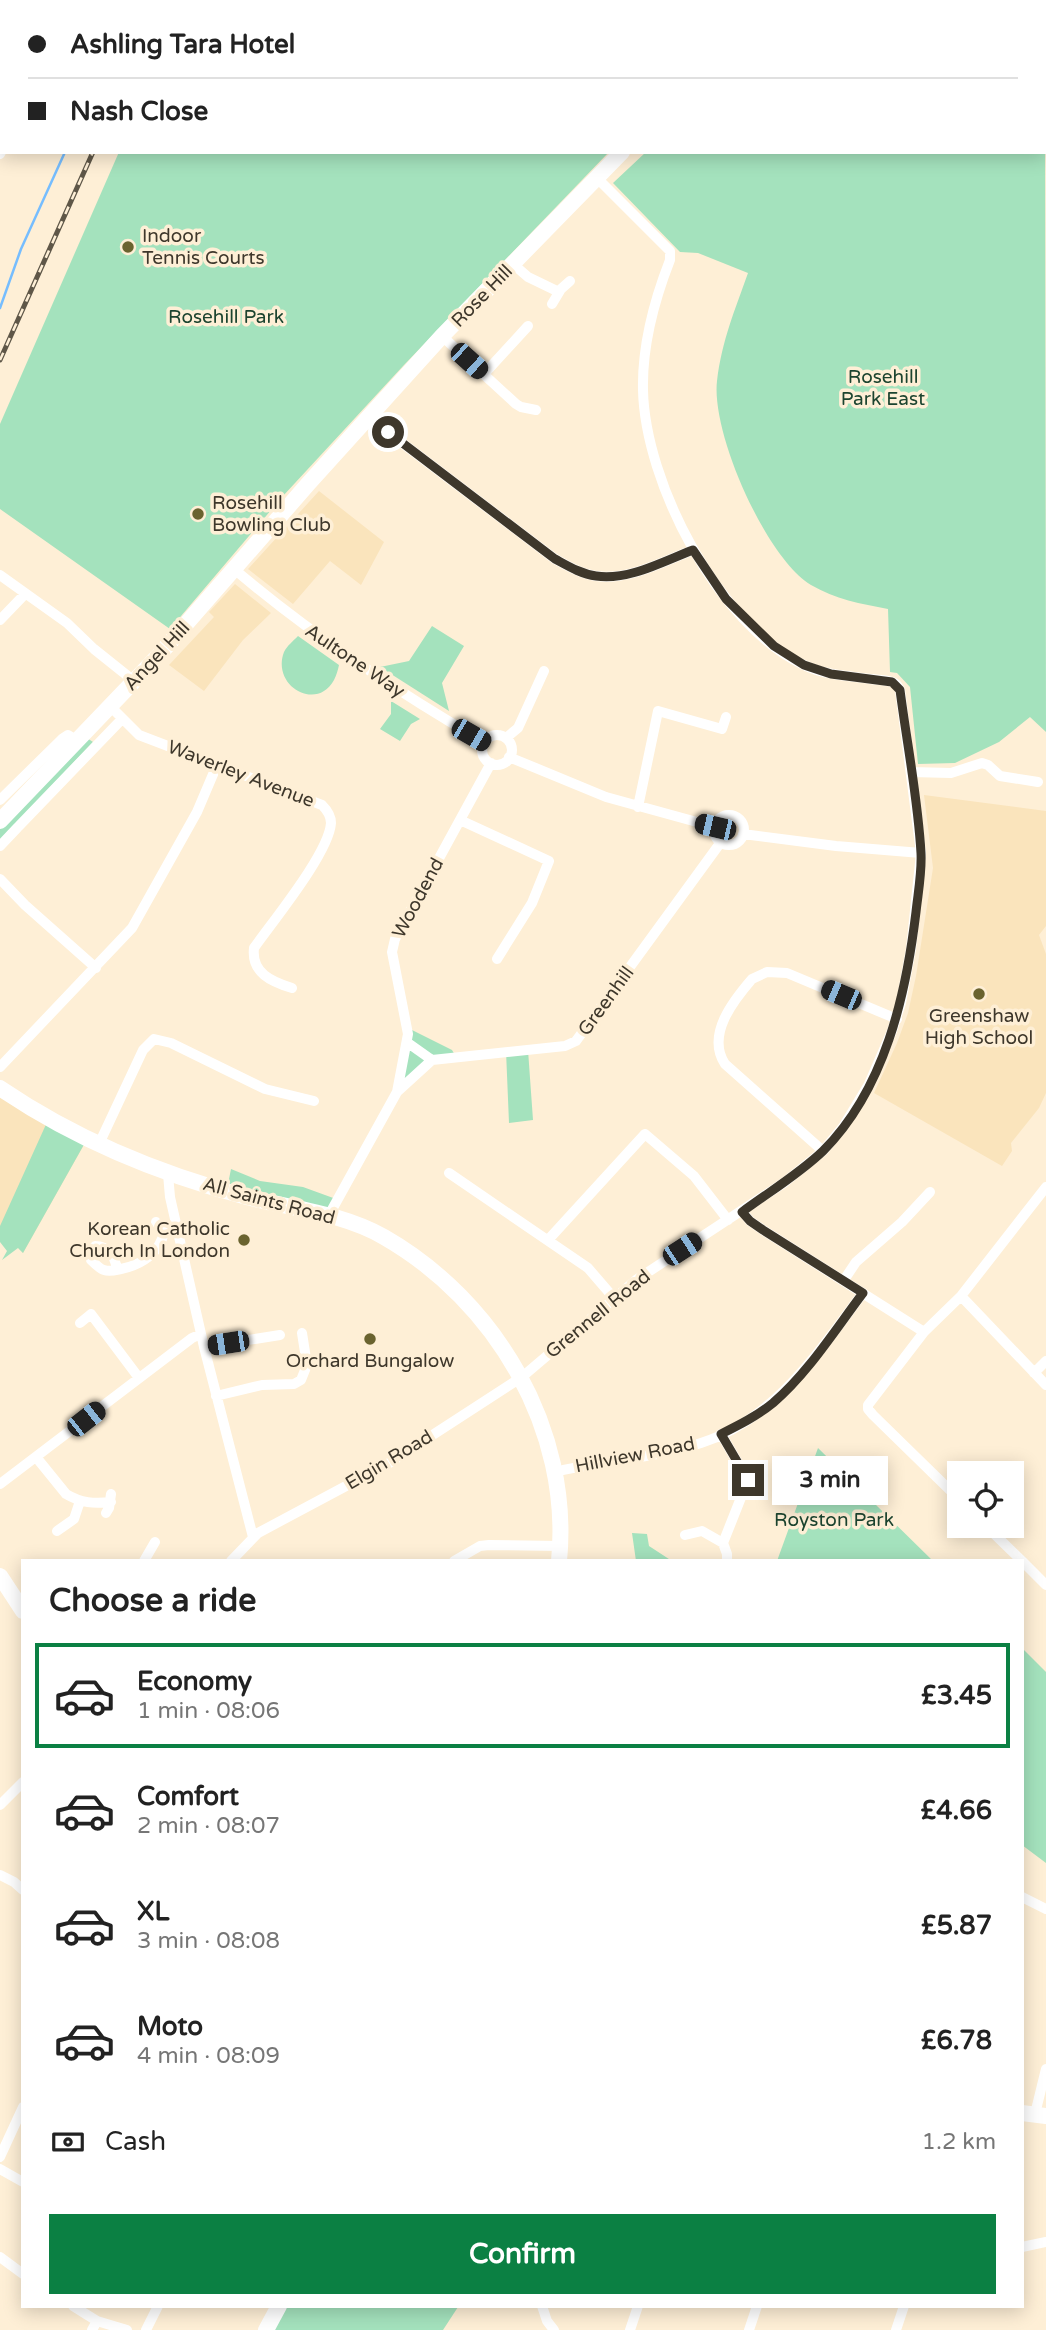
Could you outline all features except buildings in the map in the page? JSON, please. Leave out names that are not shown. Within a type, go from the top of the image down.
[{"type":"main road","name":"Rose Hill","points":[[234,569],[442,336],[620,154]]},
{"type":"main road","name":"Angel Hill","points":[[0,821],[134,681],[234,569]]},
{"type":"main road","name":"All Saints Road","points":[[0,1088],[24,1104],[99,1144],[168,1174],[249,1197],[329,1215],[383,1237],[441,1279],[478,1314],[522,1377],[541,1426],[554,1472],[560,1553]]},
{"type":"main road","points":[[0,1576],[21,1608]]},
{"type":"main road","points":[[266,2330],[278,2308]]},
{"type":"street","points":[[368,416],[555,559],[577,571],[596,576],[612,576],[693,550],[671,506],[655,458],[643,392],[643,369],[651,316],[670,260],[670,251],[596,177]]},
{"type":"street","points":[[513,264],[528,277],[559,292]]},
{"type":"street","points":[[552,304],[570,281]]},
{"type":"street","points":[[484,374],[528,327]]},
{"type":"street","points":[[442,336],[521,407],[536,410]]},
{"type":"street","name":"Grennell Road","points":[[522,1377],[614,1297],[785,1182],[823,1151],[843,1127],[869,1084],[897,1018],[911,949],[921,853],[900,690],[894,683],[831,674],[804,665],[774,646],[726,599],[693,550]]},
{"type":"street","name":"Aultone Way","points":[[234,569],[283,611],[347,657],[408,698],[484,742]]},
{"type":"street","points":[[0,575],[67,623],[134,681]]},
{"type":"street","points":[[0,620],[25,594]]},
{"type":"street","points":[[506,738],[517,728],[544,671]]},
{"type":"street","name":"Waverley Avenue","points":[[110,706],[139,735],[321,805],[328,811],[331,818],[327,838],[317,858],[254,948],[253,956],[263,976],[292,988]]},
{"type":"street","points":[[638,807],[658,712],[722,729],[726,716]]},
{"type":"street","points":[[0,846],[122,719]]},
{"type":"street","name":"Angel Hill","points":[[0,800],[62,739],[68,735],[78,741]]},
{"type":"street","points":[[496,735],[506,738],[511,746],[509,758],[500,764],[491,763],[482,752],[484,742],[496,735]]},
{"type":"street","points":[[509,758],[606,797],[715,827]]},
{"type":"street","name":"Woodend","points":[[329,1215],[397,1092],[408,1042],[393,946],[491,763]]},
{"type":"street","points":[[911,772],[951,773],[982,763],[1000,776],[1038,782]]},
{"type":"street","points":[[0,1068],[132,928],[197,812],[217,765]]},
{"type":"street","points":[[724,816],[733,816],[743,825],[743,834],[734,844],[721,842],[715,835],[715,827],[724,816]]},
{"type":"street","points":[[460,820],[549,861],[532,903],[497,959]]},
{"type":"street","points":[[743,834],[921,853]]},
{"type":"street","name":"Greenhill","points":[[432,1060],[565,1046],[576,1041],[721,842]]},
{"type":"street","points":[[0,879],[96,968]]},
{"type":"street","points":[[823,1151],[725,1064],[718,1047],[718,1031],[722,1023],[752,979],[767,972],[797,977],[897,1018]]},
{"type":"street","points":[[99,1144],[143,1050],[154,1039],[171,1043],[265,1089],[314,1101]]},
{"type":"street","points":[[408,1042],[432,1060]]},
{"type":"street","name":"Woodend","points":[[397,1092],[432,1060]]},
{"type":"street","points":[[548,1240],[645,1133],[694,1177],[728,1220]]},
{"type":"street","points":[[449,1173],[588,1268],[614,1297]]},
{"type":"street","points":[[168,1174],[170,1198],[204,1347],[253,1537]]},
{"type":"street","points":[[947,1487],[868,1409],[868,1405],[924,1332],[961,1296],[1046,1187]]},
{"type":"street","points":[[844,1280],[856,1262],[902,1222],[929,1192]]},
{"type":"street","points":[[742,1212],[757,1225],[924,1332]]},
{"type":"street","points":[[156,1223],[164,1232]]},
{"type":"street","points":[[164,1232],[177,1228]]},
{"type":"street","points":[[117,1269],[144,1262],[162,1241],[164,1232]]},
{"type":"street","name":"Hillview Road","points":[[554,1472],[681,1448],[721,1434],[750,1419],[771,1405],[790,1387],[863,1293]]},
{"type":"street","points":[[961,1296],[1046,1385]]},
{"type":"street","points":[[80,1323],[90,1314],[139,1378]]},
{"type":"street","points":[[250,1327],[253,1339]]},
{"type":"street","points":[[216,1396],[262,1385],[294,1384],[300,1380],[307,1365],[302,1333]]},
{"type":"street","points":[[0,1484],[192,1338],[201,1334]]},
{"type":"street","points":[[204,1347],[280,1335]]},
{"type":"street","points":[[1034,1373],[1046,1361]]},
{"type":"street","name":"Elgin Road","points":[[233,1559],[253,1537],[391,1462],[522,1377]]},
{"type":"street","points":[[721,1434],[748,1480],[723,1543]]},
{"type":"street","points":[[36,1457],[66,1494],[80,1501],[96,1503],[111,1498],[106,1513]]},
{"type":"street","points":[[57,1531],[74,1519],[80,1501]]},
{"type":"street","points":[[685,1535],[702,1531],[723,1543],[727,1559]]},
{"type":"street","points":[[998,1538],[1020,1559]]},
{"type":"street","points":[[145,1559],[155,1542]]},
{"type":"street","points":[[457,1559],[480,1546],[489,1545],[560,1553]]},
{"type":"street","points":[[1024,1563],[1046,1585]]},
{"type":"street","points":[[0,1805],[21,1784]]},
{"type":"street","points":[[0,1875],[21,1888]]},
{"type":"street","points":[[1024,1898],[1046,1909]]},
{"type":"street","points":[[1034,2114],[1046,2069]]},
{"type":"street","points":[[0,2157],[21,2111]]},
{"type":"street","points":[[0,2169],[21,2181]]},
{"type":"street","points":[[1024,2247],[1046,2242]]},
{"type":"street","points":[[0,2257],[21,2273]]},
{"type":"street","points":[[75,2308],[94,2326],[127,2330]]},
{"type":"street","points":[[146,2330],[157,2308]]},
{"type":"street","points":[[543,2308],[547,2321],[554,2330]]},
{"type":"street","points":[[630,2330],[637,2308]]},
{"type":"street","points":[[749,2330],[756,2308]]},
{"type":"street","points":[[896,2330],[903,2308]]},
{"type":"shaded area","points":[[319,491],[384,542],[361,585],[330,561],[293,604],[248,569]]},
{"type":"shaded area","points":[[235,584],[271,613],[243,640],[204,691],[169,665],[214,617],[209,612]]},
{"type":"shaded area","name":"Greenshaw High School","points":[[924,795],[1046,811],[1046,926],[1039,935],[1046,954],[1046,1093],[1039,1108],[1011,1143],[1012,1151],[1002,1166],[874,1093],[908,1013],[916,976],[933,868]]},
{"type":"shaded area","points":[[0,1091],[86,1141],[23,1253],[0,1228]]},
{"type":"green space","name":"Rosehill Park","points":[[118,154],[607,154],[404,365],[283,496],[170,629],[0,509],[0,424]]},
{"type":"green space","name":"Rosehill Park East","points":[[644,154],[1045,154],[1046,732],[1030,717],[999,742],[955,763],[918,764],[910,687],[897,673],[890,672],[888,609],[829,594],[811,585],[794,571],[776,549],[760,522],[732,461],[717,404],[717,381],[726,339],[748,273],[698,253],[680,252],[613,183]]},
{"type":"green space","points":[[432,626],[464,646],[442,683],[449,711],[380,667],[409,661]]},
{"type":"green space","points":[[298,636],[339,665],[334,680],[317,694],[298,691],[284,675],[284,652]]},
{"type":"green space","points":[[391,701],[420,719],[411,724],[400,741],[380,729],[391,714]]},
{"type":"green space","points":[[87,738],[93,742],[0,840],[0,827]]},
{"type":"green space","points":[[410,1029],[452,1050],[455,1055],[432,1058],[400,1086]]},
{"type":"green space","points":[[528,1050],[533,1120],[509,1123],[506,1051]]},
{"type":"green space","points":[[48,1120],[86,1141],[23,1253],[18,1248],[2,1260],[7,1251],[0,1242],[0,1226]]},
{"type":"green space","points":[[231,1169],[260,1181],[303,1187],[336,1199],[328,1213],[227,1189]]},
{"type":"green space","name":"Royston Park","points":[[818,1448],[931,1559],[778,1559]]},
{"type":"green space","points":[[632,1533],[647,1534],[649,1546],[669,1559],[636,1559]]},
{"type":"green space","points":[[1024,1650],[1046,1672],[1046,1863],[1024,1846]]},
{"type":"green space","points":[[278,2308],[457,2308],[443,2330],[266,2330]]},
{"type":"waterway","points":[[0,308],[21,249],[64,154]]},
{"type":"railway","points":[[0,360],[92,154]]},
{"type":"place","name":"Indoor Tennis Courts","points":[[128,247]]},
{"type":"place","name":"Rosehill Bowling Club","points":[[198,514]]},
{"type":"place","name":"Greenshaw High School","points":[[979,994]]},
{"type":"place","name":"Korean Catholic Church In London","points":[[244,1240]]},
{"type":"place","name":"Orchard Bungalow","points":[[370,1339]]},
{"type":"route","points":[[388,432],[555,559],[577,571],[596,576],[612,576],[693,550],[726,599],[774,646],[804,665],[831,674],[892,682],[900,690],[921,866],[911,949],[897,1018],[869,1084],[843,1127],[810,1162],[742,1212],[763,1230],[863,1293],[790,1387],[771,1405],[721,1434],[748,1480]]}]
